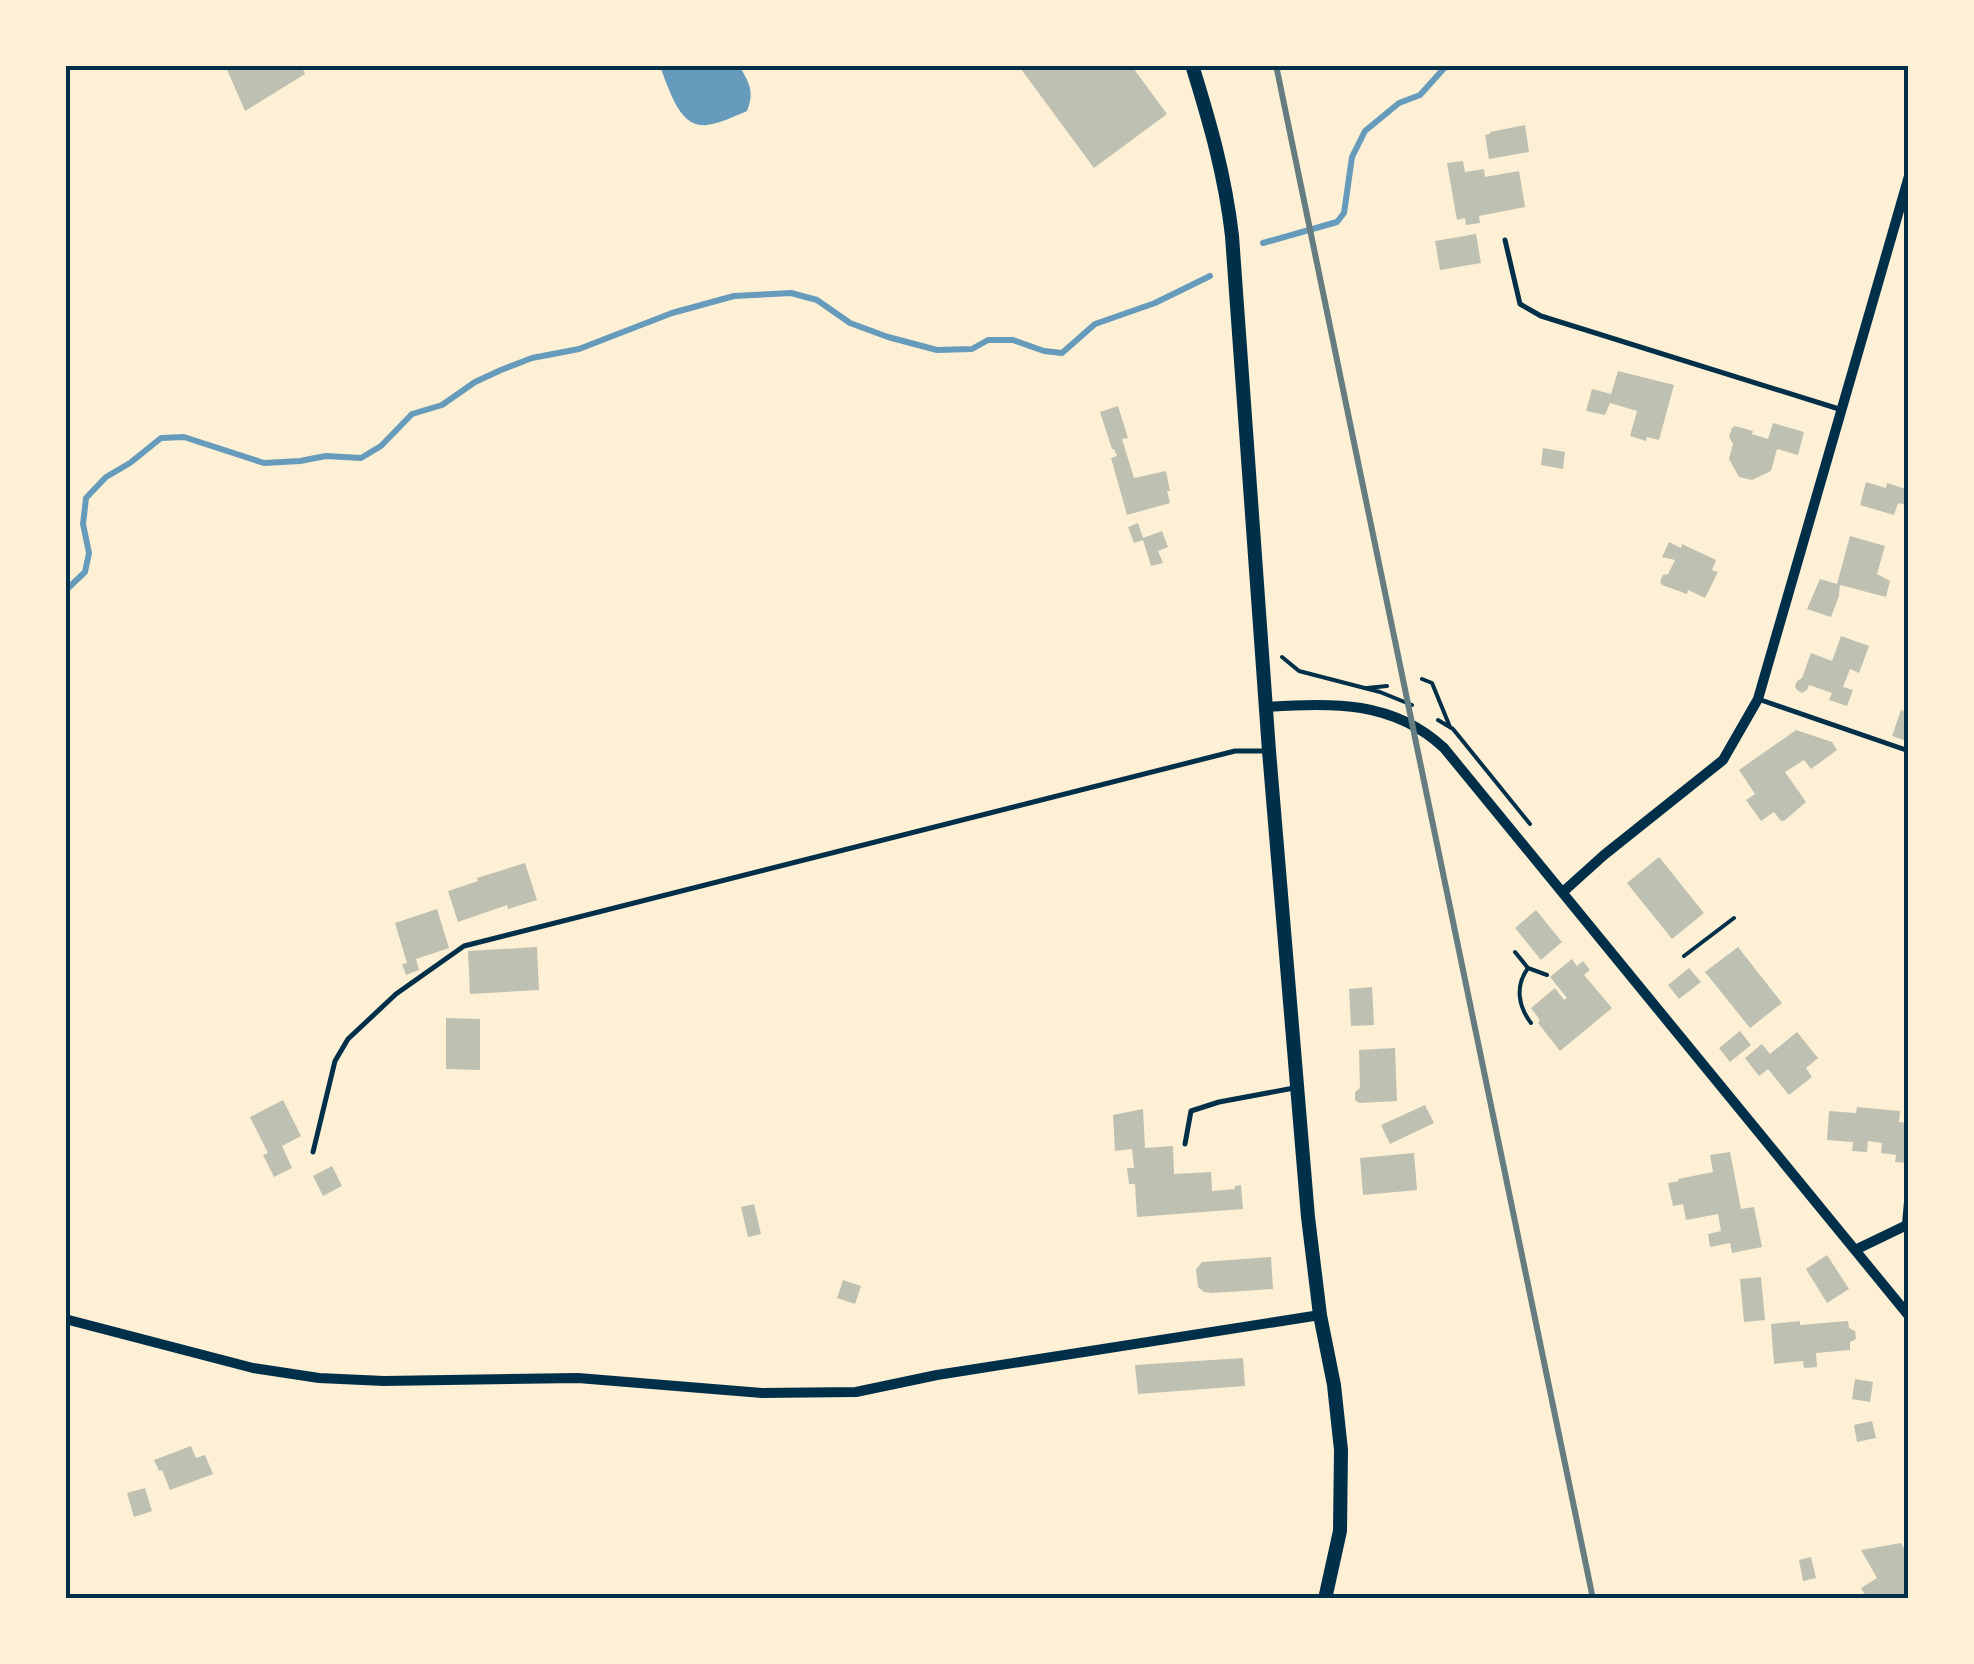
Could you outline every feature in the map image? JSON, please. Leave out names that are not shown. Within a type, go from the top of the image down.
[{"type":"street","points":[[1192,65],[1222,168],[1232,236],[1308,1217],[1342,1450],[1340,1531],[1326,1599]]},
{"type":"street","points":[[1564,891],[1723,760],[1758,699],[1909,176]]},
{"type":"street","points":[[1267,707],[1342,704],[1395,716],[1428,732],[1468,774],[1909,1316]]},
{"type":"street","points":[[1855,1250],[1908,1224],[1909,1202]]},
{"type":"street","points":[[65,1319],[253,1368],[319,1378],[578,1378],[762,1393],[818,1393],[856,1392],[937,1375],[1320,1315]]},
{"type":"lane","points":[[1506,240],[1520,304],[1540,316],[1841,410]]},
{"type":"lane","points":[[1758,699],[1909,751]]},
{"type":"lane","points":[[313,1152],[335,1062],[348,1039],[396,994],[464,946],[1235,752],[1269,751]]},
{"type":"lane","points":[[1185,1144],[1192,1111],[1219,1102],[1297,1088]]},
{"type":"path","points":[[1422,680],[1432,683],[1450,727]]},
{"type":"path","points":[[1364,688],[1387,686]]},
{"type":"path","points":[[1684,956],[1734,918]]},
{"type":"path","points":[[1514,952],[1528,968],[1548,974]]},
{"type":"path","points":[[1528,968],[1520,983],[1522,1012],[1531,1024]]},
{"type":"water","points":[[659,65],[739,65],[750,87],[747,111],[707,125],[689,120],[676,104]]},
{"type":"building","points":[[225,65],[301,65],[305,74],[245,111]]},
{"type":"building","points":[[1018,65],[1131,65],[1167,114],[1094,168]]},
{"type":"building","points":[[1525,125],[1529,152],[1489,159],[1485,135]]},
{"type":"building","points":[[1463,161],[1465,172],[1484,169],[1485,177],[1519,171],[1525,207],[1479,216],[1480,223],[1466,225],[1465,218],[1457,220],[1447,163]]},
{"type":"building","points":[[1476,234],[1481,263],[1440,270],[1435,241]]},
{"type":"building","points":[[1618,371],[1674,385],[1659,440],[1630,436],[1637,411],[1610,403],[1605,415],[1586,411],[1592,389],[1611,394]]},
{"type":"building","points":[[1118,406],[1128,438],[1122,439],[1134,478],[1166,471],[1170,503],[1127,515],[1111,458],[1117,456],[1100,412]]},
{"type":"building","points":[[1773,423],[1804,432],[1798,455],[1777,449],[1771,471],[1752,480],[1739,477],[1729,459],[1732,428],[1753,431],[1752,434],[1768,439]]},
{"type":"building","points":[[1543,448],[1565,452],[1563,469],[1541,465]]},
{"type":"building","points":[[1866,482],[1909,490],[1909,515],[1904,514],[1907,505],[1898,503],[1894,515],[1860,505]]},
{"type":"building","points":[[1138,523],[1143,538],[1162,531],[1168,547],[1158,551],[1163,563],[1151,566],[1143,540],[1134,543],[1128,527]]},
{"type":"building","points":[[1850,536],[1885,546],[1877,574],[1890,581],[1886,597],[1840,585],[1831,617],[1807,609],[1820,579],[1837,584]]},
{"type":"building","points":[[1669,542],[1716,560],[1712,570],[1718,572],[1705,598],[1660,582],[1675,560],[1662,557]]},
{"type":"building","points":[[1841,636],[1869,646],[1859,673],[1850,669],[1843,687],[1853,690],[1847,706],[1829,700],[1832,693],[1809,685],[1802,693],[1795,686],[1811,653],[1832,661]]},
{"type":"building","points":[[1901,710],[1909,712],[1909,742],[1892,736]]},
{"type":"building","points":[[1796,730],[1832,742],[1837,750],[1811,769],[1804,760],[1785,772],[1806,802],[1784,821],[1774,812],[1761,821],[1746,800],[1755,794],[1739,770]]},
{"type":"building","points":[[1659,857],[1704,913],[1672,939],[1627,883]]},
{"type":"building","points":[[525,863],[537,900],[508,909],[507,905],[458,922],[448,891]]},
{"type":"building","points":[[437,909],[449,948],[416,959],[419,970],[406,975],[402,964],[407,963],[395,923]]},
{"type":"building","points":[[1536,910],[1562,942],[1541,960],[1515,928]]},
{"type":"building","points":[[537,947],[539,990],[470,994],[468,951]]},
{"type":"building","points":[[1738,947],[1782,1003],[1750,1028],[1705,972]]},
{"type":"building","points":[[1572,959],[1577,966],[1583,961],[1590,970],[1584,975],[1612,1008],[1560,1051],[1531,1008],[1555,988],[1564,1000],[1567,998],[1550,977]]},
{"type":"building","points":[[1689,968],[1701,982],[1679,999],[1668,985]]},
{"type":"building","points":[[1372,987],[1374,1025],[1351,1026],[1349,989]]},
{"type":"building","points":[[446,1018],[480,1019],[480,1070],[446,1069]]},
{"type":"building","points":[[1740,1031],[1751,1045],[1730,1062],[1719,1048]]},
{"type":"building","points":[[1797,1032],[1818,1058],[1806,1068],[1812,1077],[1789,1095],[1768,1069],[1759,1076],[1745,1058],[1762,1044],[1770,1054]]},
{"type":"building","points":[[1395,1048],[1397,1101],[1359,1103],[1355,1092],[1360,1088],[1359,1050]]},
{"type":"building","points":[[283,1100],[301,1136],[282,1146],[292,1168],[274,1177],[263,1155],[268,1153],[250,1117]]},
{"type":"building","points":[[1425,1105],[1434,1123],[1390,1144],[1381,1125]]},
{"type":"building","points":[[1857,1107],[1900,1111],[1899,1122],[1909,1123],[1909,1163],[1895,1162],[1896,1155],[1881,1153],[1882,1143],[1868,1141],[1867,1152],[1852,1151],[1853,1142],[1827,1140],[1829,1111],[1856,1113]]},
{"type":"building","points":[[1143,1109],[1145,1148],[1173,1146],[1174,1174],[1211,1172],[1212,1191],[1241,1185],[1243,1209],[1137,1217],[1135,1184],[1129,1184],[1127,1168],[1134,1168],[1132,1149],[1115,1151],[1113,1115]]},
{"type":"building","points":[[1730,1152],[1741,1209],[1754,1207],[1762,1247],[1732,1253],[1730,1243],[1710,1247],[1708,1234],[1721,1231],[1718,1214],[1686,1220],[1683,1204],[1673,1206],[1668,1183],[1713,1172],[1710,1155]]},
{"type":"building","points":[[1414,1153],[1417,1190],[1363,1195],[1360,1158]]},
{"type":"building","points":[[332,1166],[342,1186],[323,1196],[313,1176]]},
{"type":"building","points":[[754,1204],[761,1234],[748,1237],[741,1207]]},
{"type":"building","points":[[1827,1255],[1849,1289],[1827,1303],[1806,1269]]},
{"type":"building","points":[[1271,1257],[1273,1289],[1212,1293],[1198,1287],[1196,1269],[1202,1262]]},
{"type":"building","points":[[1761,1277],[1765,1320],[1744,1322],[1740,1279]]},
{"type":"building","points":[[843,1280],[861,1286],[855,1304],[837,1298]]},
{"type":"building","points":[[1800,1321],[1800,1325],[1848,1321],[1856,1339],[1850,1342],[1850,1350],[1816,1353],[1817,1367],[1804,1368],[1803,1361],[1774,1364],[1771,1324]]},
{"type":"building","points":[[1243,1358],[1245,1386],[1138,1394],[1135,1365]]},
{"type":"building","points":[[1855,1379],[1873,1382],[1870,1402],[1852,1399]]},
{"type":"building","points":[[1872,1421],[1876,1438],[1857,1442],[1854,1425]]},
{"type":"building","points":[[191,1446],[196,1458],[205,1455],[213,1474],[170,1490],[154,1460]]},
{"type":"building","points":[[145,1488],[152,1511],[134,1517],[127,1493]]},
{"type":"building","points":[[1901,1543],[1909,1557],[1909,1599],[1867,1599],[1861,1588],[1877,1578],[1861,1550]]},
{"type":"building","points":[[1811,1557],[1816,1578],[1803,1581],[1799,1560]]},
{"type":"waterway","points":[[1263,243],[1337,222],[1344,213],[1352,157],[1365,131],[1399,103],[1420,95],[1447,65]]},
{"type":"waterway","points":[[65,591],[85,572],[89,553],[83,524],[86,498],[106,477],[161,438],[184,437],[264,463],[326,456],[361,458],[381,446],[412,414],[442,405],[501,370],[532,358],[579,349],[672,313],[734,296],[791,293],[817,300],[850,323],[937,350],[972,349],[988,340],[1013,340],[1062,353],[1095,324],[1155,303],[1210,276]]},
{"type":"railway","points":[[1276,65],[1593,1599]]}]
